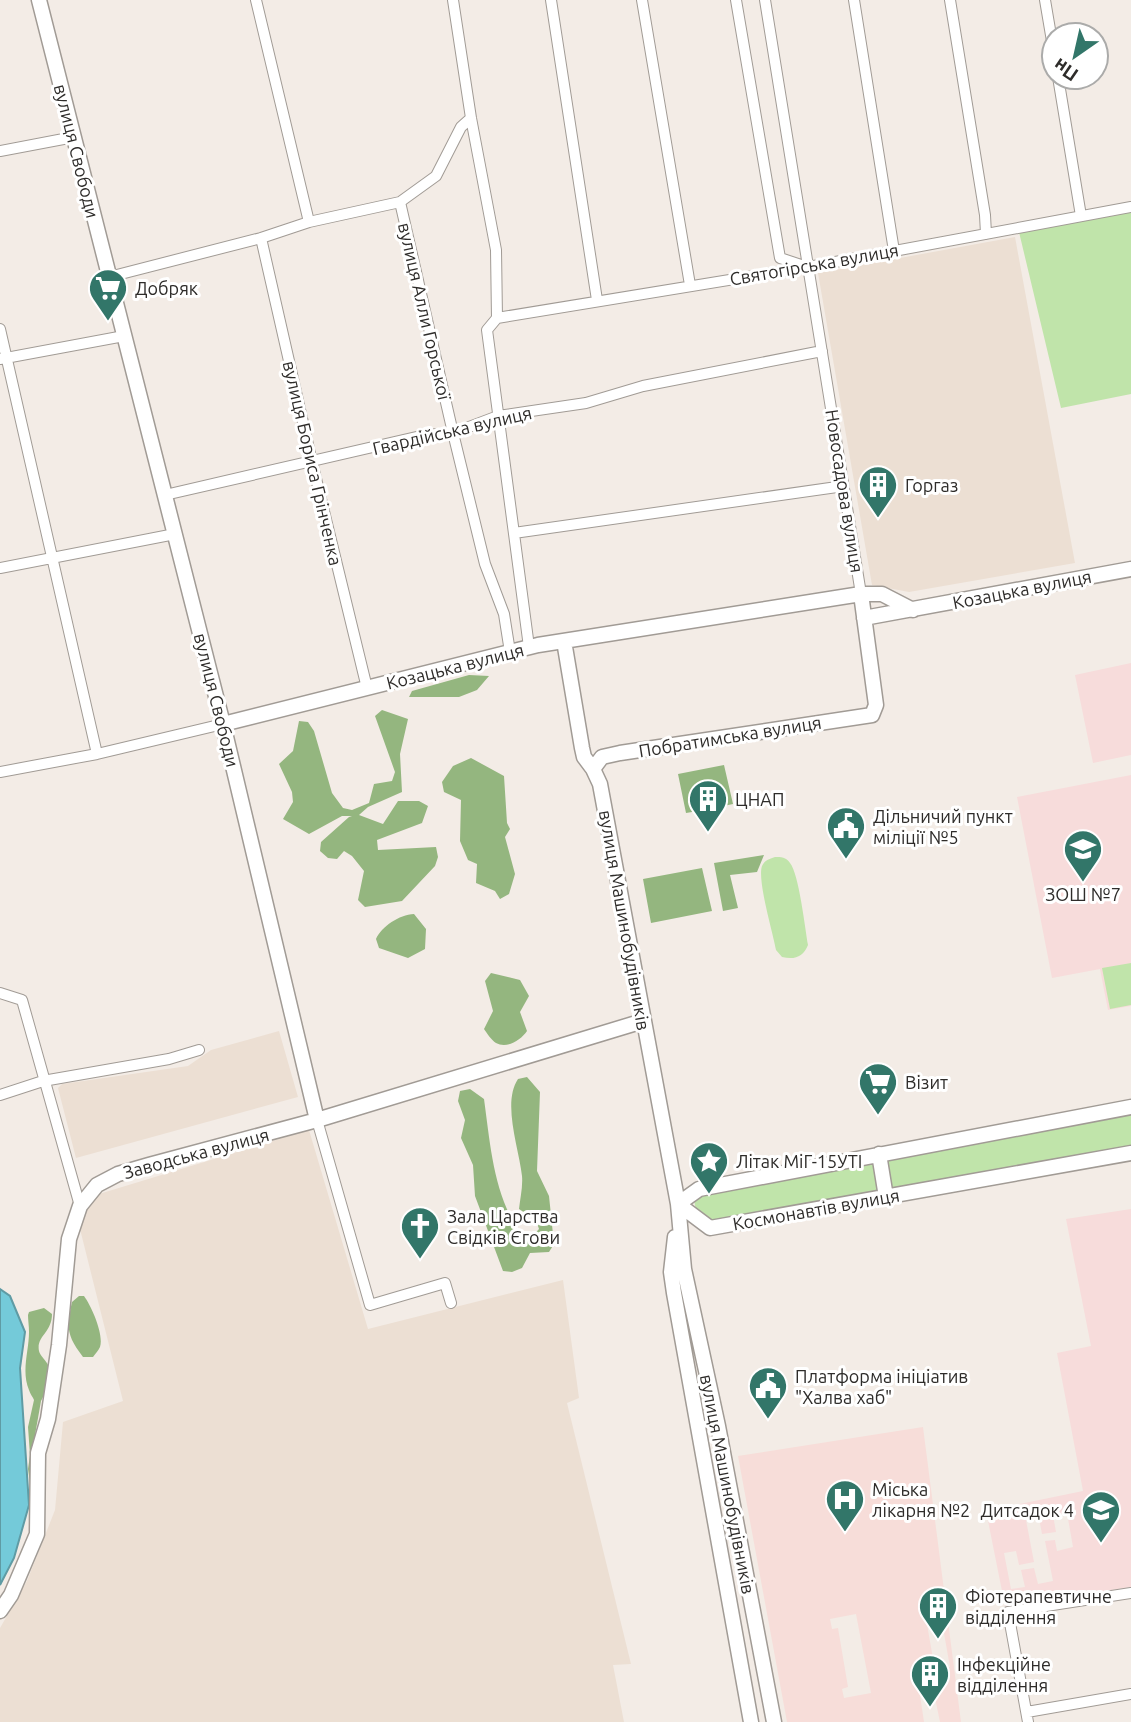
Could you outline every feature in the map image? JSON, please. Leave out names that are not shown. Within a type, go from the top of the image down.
[{"type":"street","name":"вулиця Свободи","points":[[39,0],[223,724],[317,1121],[370,1305],[445,1283],[451,1303]]},
{"type":"street","points":[[256,0],[309,222]]},
{"type":"street","points":[[466,0],[453,1],[471,118],[496,250],[497,318],[487,330],[529,647]]},
{"type":"street","points":[[551,0],[597,300]]},
{"type":"street","points":[[642,0],[690,285]]},
{"type":"street","points":[[736,0],[780,258],[808,267]]},
{"type":"street","name":"Новосадова вулиця","points":[[765,0],[861,594],[876,705],[872,715]]},
{"type":"street","points":[[853,0],[894,251]]},
{"type":"street","points":[[950,0],[986,234]]},
{"type":"street","points":[[1045,0],[1049,21]]},
{"type":"street","points":[[1060,91],[1082,216]]},
{"type":"street","name":"вулиця Алли Горської","points":[[471,118],[461,127],[436,176],[400,202],[485,564],[504,614],[510,652]]},
{"type":"street","points":[[0,151],[74,137]]},
{"type":"street","points":[[109,277],[261,238],[309,222],[400,202]]},
{"type":"street","name":"Святогірська вулиця","points":[[497,318],[808,267],[1131,208]]},
{"type":"street","name":"вулиця Бориса Грінченка","points":[[261,238],[367,688]]},
{"type":"street","points":[[0,329],[4,358],[97,754]]},
{"type":"street","points":[[4,358],[124,335]]},
{"type":"street","name":"Гвардійська вулиця","points":[[165,495],[425,435],[453,433],[498,416],[586,403],[643,386],[822,351]]},
{"type":"street","points":[[514,533],[844,486]]},
{"type":"street","points":[[0,568],[175,534]]},
{"type":"street","name":"Козацька вулиця","points":[[864,618],[1131,569]]},
{"type":"street","name":"Козацька вулиця","points":[[0,772],[97,754],[529,647],[861,594],[882,594],[913,610]]},
{"type":"street","name":"вулиця Машинобудівників","points":[[564,641],[584,757],[600,784],[678,1204],[684,1269],[718,1426],[774,1722]]},
{"type":"street","name":"Побратимська вулиця","points":[[593,769],[602,757],[621,753],[872,715]]},
{"type":"street","points":[[0,993],[22,1000],[80,1206]]},
{"type":"street","name":"Заводська вулиця","points":[[0,1611],[37,1534],[38,1453],[48,1419],[58,1357],[69,1239],[80,1206],[97,1185],[118,1174],[317,1121],[643,1021]]},
{"type":"street","points":[[0,1095],[43,1081],[169,1059],[199,1050]]},
{"type":"street","points":[[678,1204],[699,1189],[1131,1107]]},
{"type":"street","name":"Космонавтів вулиця","points":[[678,1204],[710,1228],[1131,1153]]},
{"type":"street","points":[[879,1154],[886,1197]]},
{"type":"street","name":"вулиця Машинобудівників","points":[[678,1204],[671,1272],[751,1722]]},
{"type":"street","points":[[1131,1593],[1008,1612],[1028,1717],[1131,1694]]},
{"type":"shaded area","points":[[1015,237],[1075,563],[909,592],[872,585],[818,273]]},
{"type":"shaded area","points":[[1131,663],[1131,755],[1093,763],[1075,675]]},
{"type":"shaded area","name":"ЗОШ №7","points":[[1131,775],[1131,1006],[1108,1010],[1100,969],[1052,978],[1017,797]]},
{"type":"shaded area","points":[[279,1031],[298,1097],[76,1158],[58,1088],[62,1084],[188,1066],[211,1050]]},
{"type":"shaded area","points":[[309,1130],[368,1329],[563,1280],[579,1398],[567,1403],[631,1664],[613,1665],[624,1722],[0,1722],[0,1628],[27,1581],[55,1510],[63,1422],[123,1401],[79,1225],[85,1206],[99,1194]]},
{"type":"shaded area","points":[[1131,1209],[1131,1587],[1005,1606],[986,1511],[1083,1491],[1057,1353],[1091,1346],[1066,1219]],"holes":[[[1067,1513],[1073,1547],[1057,1551],[1055,1540],[1045,1541],[1053,1581],[1038,1584],[1034,1568],[1021,1570],[1025,1587],[1011,1589],[1004,1553],[1016,1551],[1019,1565],[1034,1562],[1026,1520],[1039,1518],[1042,1534],[1056,1532],[1053,1515]]]},
{"type":"shaded area","name":"Міська лікарня №2","points":[[923,1427],[961,1722],[940,1722],[934,1693],[920,1695],[924,1722],[787,1722],[738,1456]],"holes":[[[940,1611],[950,1667],[935,1670],[925,1613]],[[856,1614],[871,1693],[844,1698],[842,1689],[848,1687],[838,1628],[832,1629],[830,1619]]]},
{"type":"green space","points":[[1131,212],[1131,394],[1061,408],[1019,232]]},
{"type":"green space","points":[[469,675],[489,676],[477,690],[459,697],[409,697],[412,691]]},
{"type":"green space","points":[[382,710],[408,719],[400,754],[402,792],[368,807],[359,815],[383,824],[398,801],[419,801],[428,806],[422,823],[377,840],[378,850],[436,847],[438,857],[435,866],[402,901],[365,907],[358,900],[364,871],[352,856],[344,851],[337,859],[328,858],[320,851],[321,842],[352,816],[342,816],[309,834],[283,819],[293,802],[292,792],[279,764],[293,751],[299,721],[308,722],[314,731],[332,793],[343,808],[352,810],[369,803],[374,784],[392,781],[395,772],[375,716]]},
{"type":"green space","points":[[471,758],[504,776],[507,823],[510,829],[505,837],[515,874],[509,894],[500,899],[495,891],[476,883],[477,864],[468,860],[460,841],[461,800],[444,792],[442,782],[453,766]]},
{"type":"green space","points":[[724,765],[733,804],[714,808],[709,788],[694,791],[698,811],[686,813],[678,774]]},
{"type":"green space","points":[[764,855],[757,872],[730,875],[738,908],[723,911],[714,863]]},
{"type":"green space","points":[[775,857],[785,858],[790,863],[799,889],[808,945],[801,955],[795,958],[782,957],[776,950],[763,894],[762,866]]},
{"type":"green space","points":[[702,868],[712,911],[651,923],[643,879]]},
{"type":"green space","points":[[414,914],[426,929],[425,949],[408,958],[379,948],[376,939],[382,930],[397,919]]},
{"type":"green space","points":[[1131,963],[1131,1005],[1110,1009],[1102,968]]},
{"type":"green space","points":[[491,973],[520,980],[529,996],[520,1012],[527,1031],[521,1038],[505,1045],[496,1043],[484,1029],[493,1011],[485,981]]},
{"type":"green space","points":[[527,1077],[540,1092],[537,1171],[549,1196],[554,1244],[549,1252],[530,1253],[522,1268],[512,1272],[503,1271],[475,1196],[473,1165],[461,1138],[465,1120],[458,1101],[460,1091],[470,1089],[484,1099],[492,1156],[501,1192],[507,1210],[527,1242],[539,1229],[536,1220],[519,1209],[522,1176],[511,1100],[518,1079]]},
{"type":"green space","points":[[1131,1113],[1131,1148],[699,1226],[693,1195]]},
{"type":"green space","points":[[79,1296],[84,1296],[99,1328],[100,1347],[93,1357],[83,1357],[69,1331],[72,1302]]},
{"type":"green space","points":[[44,1308],[52,1314],[50,1326],[39,1346],[48,1365],[46,1389],[35,1435],[36,1479],[33,1487],[28,1469],[28,1427],[34,1400],[26,1376],[28,1315],[29,1312]]},
{"type":"water","points":[[0,1289],[10,1296],[25,1332],[20,1368],[29,1505],[14,1558],[0,1585]]},
{"type":"place","name":"Добряк","points":[[108,322]]},
{"type":"place","name":"Горгаз","points":[[878,519]]},
{"type":"place","name":"ЦНАП","points":[[708,833]]},
{"type":"place","name":"Дільничий пункт міліції №5","points":[[846,860]]},
{"type":"place","name":"ЗОШ №7","points":[[1083,883]]},
{"type":"place","name":"Візит","points":[[878,1116]]},
{"type":"place","name":"Літак МіГ-15УТІ","points":[[709,1195]]},
{"type":"place","name":"Зала Царства Свідків Єгови","points":[[420,1260]]},
{"type":"place","name":"Платформа ініціатив \"Халва хаб\"","points":[[768,1420]]},
{"type":"place","name":"Міська лікарня №2","points":[[845,1533]]},
{"type":"place","name":"Дитсадок 4","points":[[1101,1544]]},
{"type":"place","name":"Фіотерапевтичне відділення","points":[[938,1640]]},
{"type":"place","name":"Інфекційне відділення","points":[[930,1708]]}]
